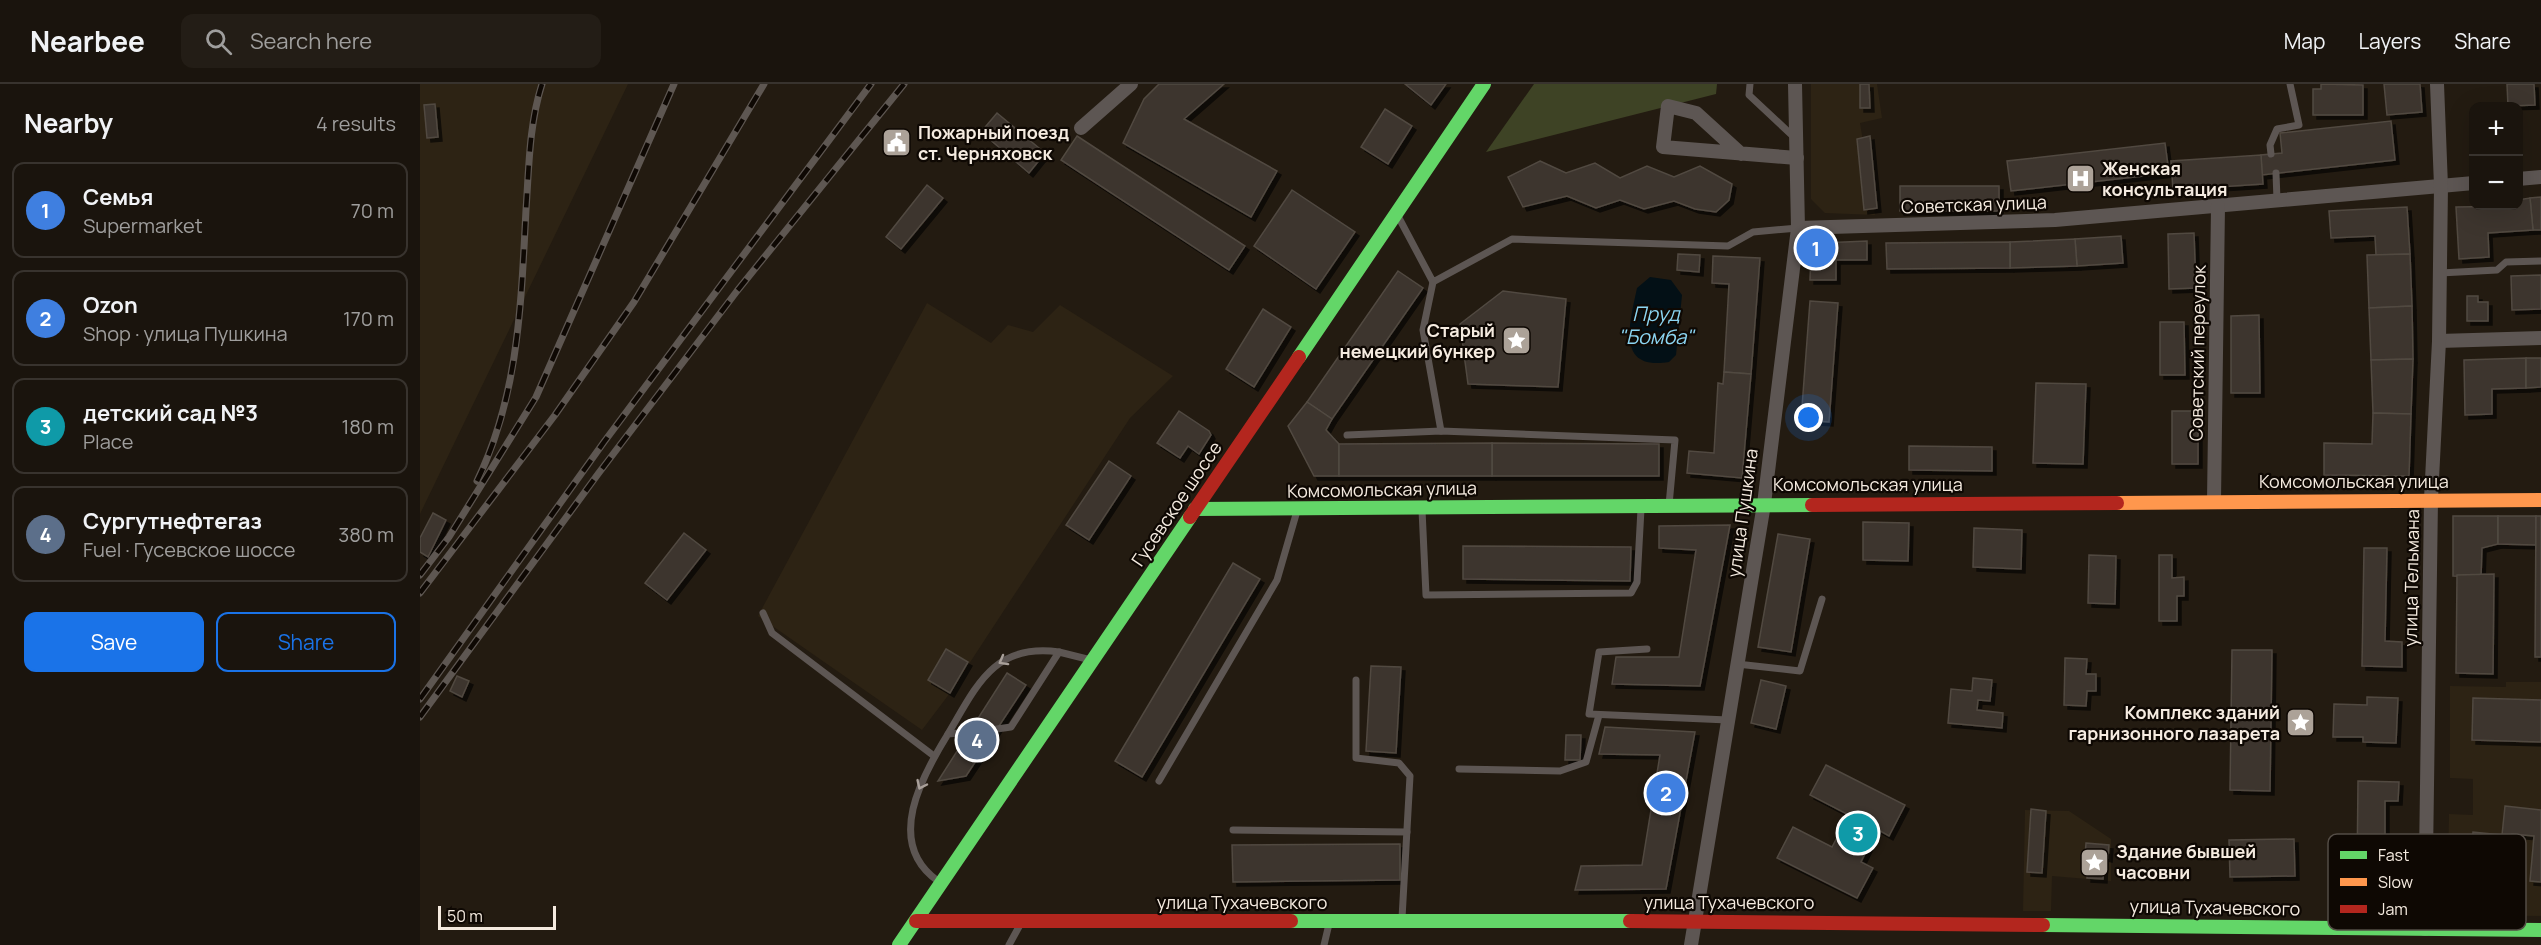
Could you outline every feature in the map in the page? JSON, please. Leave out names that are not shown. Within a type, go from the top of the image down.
[{"type":"main road","name":"Гусевское шоссе","points":[[899,945],[1484,84]]},
{"type":"main road","name":"Комсомольская улица","points":[[1195,509],[2541,500]]},
{"type":"main road","name":"улица Тухачевского","points":[[916,921],[1695,921],[2328,928]]},
{"type":"main road","name":"улица Тухачевского","points":[[2526,930],[2541,930]]},
{"type":"street","points":[[1081,128],[1131,84]]},
{"type":"street","name":"улица Пушкина","points":[[1691,945],[1764,504],[1798,228],[1795,84]]},
{"type":"street","name":"улица Тельмана","points":[[2426,834],[2431,499],[2440,273],[2441,186],[2437,84]]},
{"type":"street","points":[[1741,154],[1696,113],[1668,106],[1663,147],[1741,154],[1797,158]]},
{"type":"street","points":[[2523,179],[2541,177]]},
{"type":"street","name":"Советская улица","points":[[1798,228],[2055,220],[2469,183]]},
{"type":"street","name":"Советский переулок","points":[[2214,501],[2218,206]]},
{"type":"street","points":[[2439,341],[2541,338]]},
{"type":"lane","points":[[1750,84],[1749,95],[1796,140]]},
{"type":"lane","points":[[2271,154],[2270,145],[2277,129],[2299,125],[2289,84]]},
{"type":"lane","points":[[2276,173],[2277,201]]},
{"type":"lane","points":[[1397,213],[1433,282],[1423,330],[1441,431]]},
{"type":"lane","points":[[1433,282],[1512,239],[1728,246],[1753,232],[1798,228]]},
{"type":"lane","points":[[2440,273],[2497,270],[2506,262],[2541,261]]},
{"type":"lane","points":[[1347,435],[1441,431],[1675,440],[1669,505]]},
{"type":"lane","points":[[1422,507],[1426,594],[1631,593],[1637,582],[1641,505]]},
{"type":"lane","points":[[1159,781],[1277,580],[1298,508]]},
{"type":"lane","points":[[1737,664],[1800,671],[1822,599]]},
{"type":"lane","points":[[763,613],[772,633],[934,756]]},
{"type":"lane","points":[[1647,649],[1599,652],[1589,714],[1728,720]]},
{"type":"lane","points":[[941,883],[926,873],[918,860],[911,833],[913,801],[934,756],[983,676],[1000,660],[1031,652],[1059,652],[1093,660]]},
{"type":"lane","points":[[997,729],[1011,727],[1059,652]]},
{"type":"lane","points":[[1356,680],[1356,758],[1399,763],[1410,776],[1402,921]]},
{"type":"lane","points":[[1459,769],[1560,771],[1586,762],[1599,715]]},
{"type":"lane","points":[[948,734],[969,732]]},
{"type":"lane","points":[[1233,830],[1407,832]]},
{"type":"lane","points":[[1009,945],[1022,921]]},
{"type":"lane","points":[[1324,945],[1330,921]]},
{"type":"shaded area","points":[[420,84],[628,84],[420,514]]},
{"type":"shaded area","points":[[1811,84],[1877,84],[1882,118],[1860,123],[1875,215],[1825,213],[1811,199]]},
{"type":"shaded area","points":[[927,303],[991,343],[1008,325],[1033,332],[1060,305],[1173,376],[1130,418],[950,693],[922,730],[758,616]]},
{"type":"shaded area","points":[[2506,682],[2541,682],[2541,916],[2526,916],[2526,834],[2449,834],[2449,814],[2473,815],[2473,779],[2450,778],[2450,686],[2506,687]]},
{"type":"shaded area","points":[[2025,810],[2069,811],[2111,839],[2111,881],[2052,876],[2051,911],[2023,911]]},
{"type":"green space","points":[[1534,84],[1717,84],[1716,94],[1486,152]]},
{"type":"water","name":"Пруд \"Бомба\"","points":[[1650,277],[1671,280],[1682,295],[1676,355],[1669,362],[1652,363],[1640,359],[1633,352],[1630,341],[1631,315],[1637,288]]},
{"type":"building","points":[[1159,84],[1224,84],[1184,119],[1277,171],[1251,217],[1123,143],[1144,99]]},
{"type":"building","points":[[1405,84],[1446,84],[1431,105]]},
{"type":"building","points":[[1860,84],[1869,84],[1870,108],[1860,108]]},
{"type":"building","points":[[2321,84],[2363,85],[2363,115],[2313,115],[2313,89],[2321,89]]},
{"type":"building","points":[[2384,84],[2420,84],[2422,112],[2387,115]]},
{"type":"building","points":[[2507,84],[2534,84],[2535,105],[2508,102]]},
{"type":"building","points":[[435,104],[438,137],[427,138],[424,105]]},
{"type":"building","points":[[1385,109],[1412,126],[1388,164],[1361,147]]},
{"type":"building","points":[[997,113],[1045,153],[1029,173],[981,132]]},
{"type":"building","points":[[2391,121],[2395,160],[2262,175],[2261,155],[2282,153],[2280,133]]},
{"type":"building","points":[[1077,136],[1245,246],[1229,270],[1061,160]]},
{"type":"building","points":[[1870,136],[1877,208],[1864,210],[1857,139]]},
{"type":"building","points":[[2165,143],[2169,173],[2011,191],[2007,161]]},
{"type":"building","points":[[2261,155],[2263,184],[2173,190],[2171,161]]},
{"type":"building","points":[[1540,161],[1566,173],[1595,163],[1620,178],[1647,166],[1674,177],[1700,166],[1732,184],[1729,200],[1716,212],[1695,209],[1674,201],[1644,209],[1620,200],[1596,208],[1567,196],[1523,207],[1508,177]]},
{"type":"building","points":[[927,185],[943,198],[901,249],[886,237]]},
{"type":"building","points":[[1900,186],[1999,186],[1999,211],[1900,211]]},
{"type":"building","points":[[1292,190],[1355,232],[1316,289],[1254,246]]},
{"type":"building","points":[[2541,197],[2541,230],[2533,230],[2530,198]]},
{"type":"building","points":[[2530,198],[2533,230],[2488,233],[2489,257],[2459,259],[2456,207],[2469,207],[2469,210],[2523,210],[2523,199]]},
{"type":"building","points":[[2407,207],[2410,254],[2376,255],[2375,236],[2331,238],[2329,211]]},
{"type":"building","points":[[2194,233],[2196,288],[2169,289],[2168,234]]},
{"type":"building","points":[[2121,236],[2123,263],[2077,266],[2075,239]]},
{"type":"building","points":[[2075,239],[2077,266],[2010,268],[2010,242]]},
{"type":"building","points":[[1867,241],[1867,260],[1836,260],[1836,280],[1810,280],[1811,253],[1821,243]]},
{"type":"building","points":[[2010,242],[2010,268],[1887,269],[1886,243]]},
{"type":"building","points":[[1678,254],[1700,255],[1699,272],[1677,270]]},
{"type":"building","points":[[2410,254],[2412,306],[2369,308],[2367,255]]},
{"type":"building","points":[[1713,256],[1760,258],[1751,374],[1724,372],[1729,284],[1712,283]]},
{"type":"building","points":[[1398,271],[1423,288],[1332,419],[1307,402]]},
{"type":"building","points":[[2541,275],[2541,309],[2512,310],[2511,276]]},
{"type":"building","points":[[1503,291],[1566,299],[1558,387],[1468,384],[1460,324]]},
{"type":"building","points":[[2467,296],[2478,296],[2478,302],[2488,302],[2488,321],[2467,321]]},
{"type":"building","points":[[1810,301],[1838,303],[1829,422],[1801,420]]},
{"type":"building","points":[[2412,306],[2413,359],[2371,360],[2369,308]]},
{"type":"building","points":[[1263,309],[1291,327],[1254,387],[1226,369]]},
{"type":"building","points":[[2259,315],[2260,393],[2231,393],[2231,316]]},
{"type":"building","points":[[2160,322],[2184,322],[2185,375],[2160,375]]},
{"type":"building","points":[[2526,358],[2526,388],[2492,389],[2492,414],[2465,415],[2464,360]]},
{"type":"building","points":[[2526,358],[2541,358],[2541,387],[2526,388]]},
{"type":"building","points":[[2413,359],[2411,414],[2373,413],[2371,360]]},
{"type":"building","points":[[1724,372],[1751,374],[1742,478],[1687,473],[1689,451],[1714,453],[1718,383],[1723,384]]},
{"type":"building","points":[[2036,383],[2086,384],[2083,464],[2033,463]]},
{"type":"building","points":[[1307,402],[1332,419],[1326,430],[1339,444],[1339,476],[1314,476],[1288,426]]},
{"type":"building","points":[[1179,411],[1209,431],[1211,435],[1199,454],[1188,446],[1180,458],[1157,443]]},
{"type":"building","points":[[2172,411],[2198,411],[2198,464],[2172,464]]},
{"type":"building","points":[[2373,413],[2411,414],[2409,476],[2324,475],[2324,443],[2372,444]]},
{"type":"building","points":[[1492,443],[1659,444],[1659,476],[1492,476]]},
{"type":"building","points":[[1492,443],[1492,476],[1339,476],[1339,444]]},
{"type":"building","points":[[1909,446],[1992,447],[1992,471],[1909,470]]},
{"type":"building","points":[[1109,461],[1131,476],[1089,540],[1066,525]]},
{"type":"building","points":[[433,513],[446,520],[428,557],[420,552],[420,538]]},
{"type":"building","points":[[2453,516],[2498,516],[2498,544],[2482,548],[2481,577],[2453,576]]},
{"type":"building","points":[[2498,516],[2536,516],[2536,545],[2498,544]]},
{"type":"building","points":[[2536,516],[2541,516],[2541,657],[2535,657]]},
{"type":"building","points":[[1863,522],[1909,523],[1908,561],[1863,560]]},
{"type":"building","points":[[1730,525],[1700,686],[1612,684],[1616,657],[1679,657],[1696,550],[1659,548],[1659,526]]},
{"type":"building","points":[[1974,528],[2022,530],[2021,569],[1973,567]]},
{"type":"building","points":[[684,533],[706,550],[667,600],[645,583]]},
{"type":"building","points":[[1778,534],[1810,539],[1791,652],[1758,647]]},
{"type":"building","points":[[1463,546],[1631,547],[1630,581],[1463,579]]},
{"type":"building","points":[[2364,548],[2387,548],[2385,641],[2402,642],[2402,667],[2362,666]]},
{"type":"building","points":[[2089,555],[2116,556],[2115,604],[2088,603]]},
{"type":"building","points":[[2159,555],[2172,555],[2172,578],[2184,577],[2184,596],[2177,596],[2177,621],[2159,621]]},
{"type":"building","points":[[1233,563],[1260,579],[1142,777],[1115,761]]},
{"type":"building","points":[[2494,574],[2493,674],[2456,673],[2457,575]]},
{"type":"building","points":[[946,649],[968,662],[950,693],[928,680]]},
{"type":"building","points":[[2232,650],[2272,650],[2270,791],[2230,790]]},
{"type":"building","points":[[2065,658],[2087,659],[2086,674],[2096,674],[2096,691],[2087,691],[2086,706],[2064,705]]},
{"type":"building","points":[[1371,666],[1401,667],[1396,753],[1366,751]]},
{"type":"building","points":[[1007,673],[1026,685],[966,776],[938,781]]},
{"type":"building","points":[[457,676],[469,681],[462,697],[450,691]]},
{"type":"building","points":[[1973,678],[1992,680],[1990,701],[1978,700],[1977,710],[2003,713],[2002,728],[1948,723],[1951,689],[1972,691]]},
{"type":"building","points":[[1761,680],[1786,686],[1776,729],[1751,723]]},
{"type":"building","points":[[2367,697],[2398,698],[2396,743],[2363,742],[2363,737],[2333,737],[2334,704],[2367,705]]},
{"type":"building","points":[[2473,698],[2541,700],[2541,742],[2472,740]]},
{"type":"building","points":[[1605,727],[1695,732],[1666,889],[1575,890],[1581,866],[1642,865],[1660,755],[1599,754]]},
{"type":"building","points":[[1566,735],[1581,735],[1580,760],[1565,760]]},
{"type":"building","points":[[1826,765],[1905,805],[1889,836],[1877,829],[1861,862],[1873,868],[1857,898],[1777,858],[1793,827],[1832,847],[1849,815],[1810,795]]},
{"type":"building","points":[[2358,781],[2399,782],[2398,801],[2385,801],[2385,834],[2357,834]]},
{"type":"building","points":[[2505,806],[2541,810],[2541,882],[2530,881],[2534,836],[2502,834]]},
{"type":"building","points":[[2031,809],[2046,811],[2042,873],[2027,872]]},
{"type":"building","points":[[2294,839],[2295,876],[2230,877],[2229,840]]},
{"type":"building","points":[[2086,843],[2109,845],[2108,858],[2104,857],[2103,879],[2087,878],[2089,856],[2085,856]]},
{"type":"building","points":[[1400,844],[1400,880],[1233,882],[1232,845]]},
{"type":"railway","points":[[477,481],[491,448],[510,382],[522,279],[530,146],[534,115],[542,84]]},
{"type":"railway","points":[[420,575],[449,537],[536,397],[674,84]]},
{"type":"railway","points":[[420,593],[555,415],[634,302],[764,84]]},
{"type":"railway","points":[[420,699],[604,442],[871,84]]},
{"type":"railway","points":[[420,717],[598,474],[737,291],[904,84]]},
{"type":"traffic: fast","points":[[1299,357],[1484,84]]},
{"type":"traffic: fast","points":[[1195,509],[1812,505]]},
{"type":"traffic: fast","points":[[899,945],[1190,517]]},
{"type":"traffic: fast","points":[[1291,921],[1630,921]]},
{"type":"traffic: fast","points":[[2043,925],[2328,928]]},
{"type":"traffic: fast","points":[[2526,930],[2541,930]]},
{"type":"traffic: slow","points":[[2117,503],[2541,500]]},
{"type":"traffic: jam","points":[[1190,517],[1299,357]]},
{"type":"traffic: jam","points":[[1812,505],[2117,503]]},
{"type":"traffic: jam","points":[[916,921],[1291,921]]},
{"type":"traffic: jam","points":[[1630,921],[2043,925]]},
{"type":"place","name":"Пожарный поезд ст. Черняховск","points":[[897,143]]},
{"type":"place","name":"Женская консультация","points":[[2081,179]]},
{"type":"place","name":"Семья","points":[[1816,248]]},
{"type":"place","name":"Старый немецкий бункер","points":[[1516,341]]},
{"type":"place","name":"Комплекс зданий гарнизонного лазарета","points":[[2301,723]]},
{"type":"place","name":"Сургутнефтегаз","points":[[977,740]]},
{"type":"place","name":"Ozon","points":[[1666,793]]},
{"type":"place","name":"детский сад №3","points":[[1858,833]]},
{"type":"place","name":"Здание бывшей часовни","points":[[2095,862]]}]
